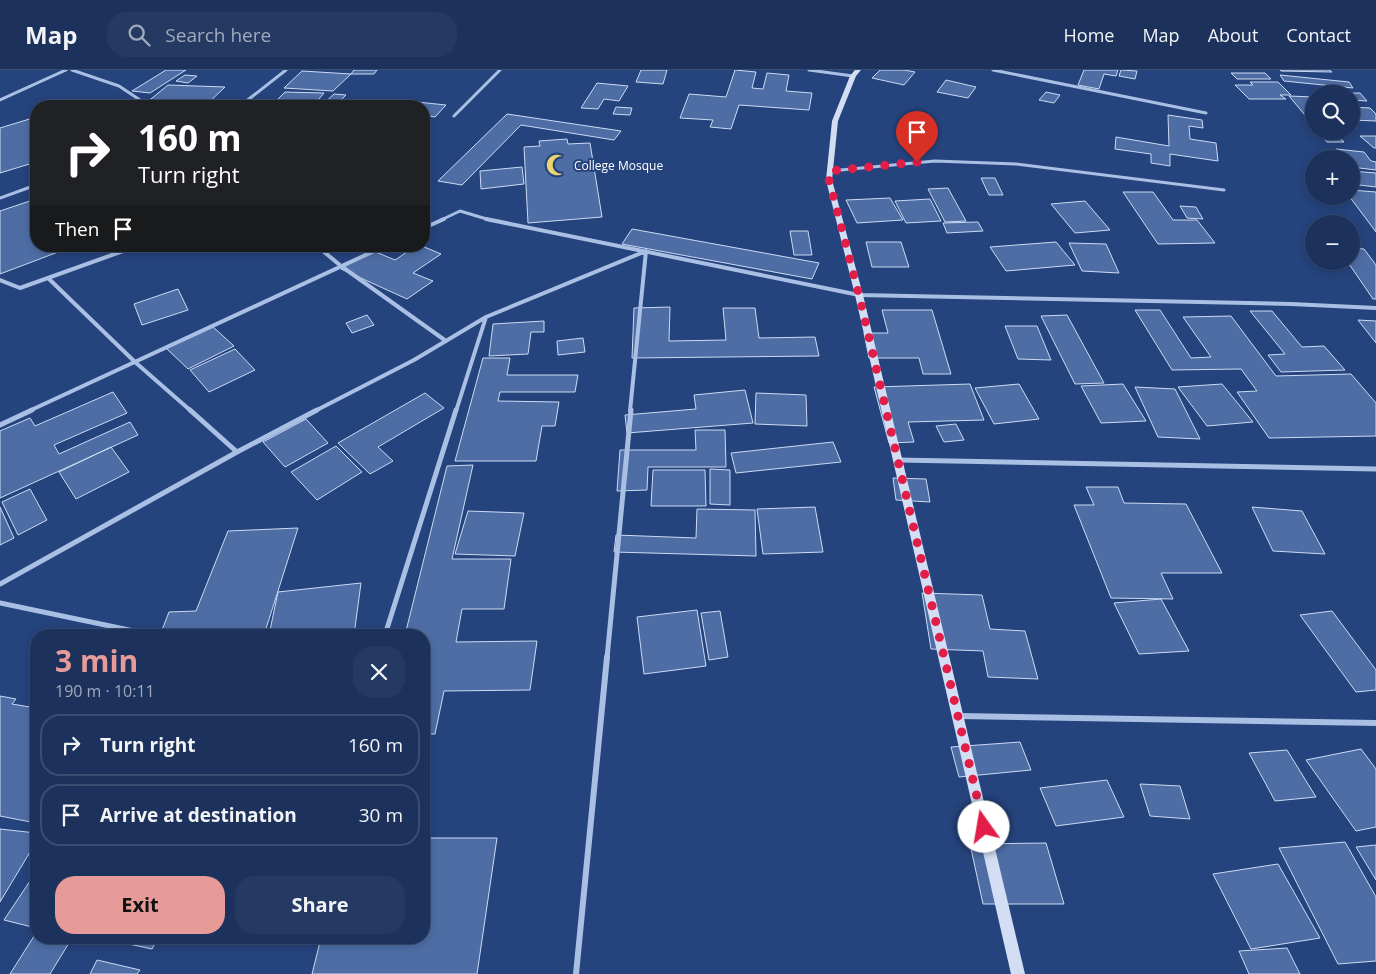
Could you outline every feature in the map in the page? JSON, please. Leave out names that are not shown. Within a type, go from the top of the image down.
[{"type":"street","points":[[0,100],[66,70]]},
{"type":"street","points":[[72,70],[119,86],[140,100]]},
{"type":"street","points":[[248,100],[286,70]]},
{"type":"street","points":[[454,116],[500,70]]},
{"type":"street","points":[[809,70],[856,73],[835,121],[829,180],[859,295],[1018,974]]},
{"type":"street","points":[[993,70],[1206,113]]},
{"type":"street","points":[[830,171],[935,161],[1016,164],[1224,190]]},
{"type":"street","points":[[0,198],[30,187]]},
{"type":"street","points":[[430,225],[460,212],[491,220],[859,295],[1291,304],[1376,308]]},
{"type":"street","points":[[0,584],[238,452],[414,360],[486,317],[646,251]]},
{"type":"street","points":[[576,974],[646,251]]},
{"type":"street","points":[[0,280],[20,288],[120,252]]},
{"type":"street","points":[[324,252],[446,341]]},
{"type":"street","points":[[0,424],[372,252]]},
{"type":"street","points":[[48,278],[135,362],[238,452]]},
{"type":"street","points":[[386,629],[486,317]]},
{"type":"street","points":[[898,460],[1376,469]]},
{"type":"street","points":[[0,603],[124,629]]},
{"type":"street","points":[[959,716],[1376,723]]},
{"type":"building","points":[[166,70],[186,70],[150,93],[132,91]]},
{"type":"building","points":[[354,70],[377,70],[374,74],[351,74]]},
{"type":"building","points":[[641,70],[667,70],[663,84],[636,82]]},
{"type":"building","points":[[735,70],[756,72],[752,88],[763,89],[767,73],[789,75],[786,91],[812,93],[809,110],[739,105],[731,129],[710,127],[713,120],[680,118],[689,94],[726,97]]},
{"type":"building","points":[[880,70],[915,72],[904,85],[872,78]]},
{"type":"building","points":[[1084,70],[1118,70],[1116,76],[1104,74],[1099,89],[1078,85]]},
{"type":"building","points":[[1121,70],[1137,71],[1135,79],[1119,76]]},
{"type":"building","points":[[1329,70],[1332,72],[1281,71]]},
{"type":"building","points":[[302,71],[351,74],[333,91],[284,88]]},
{"type":"building","points":[[1231,73],[1265,73],[1271,79],[1237,79]]},
{"type":"building","points":[[185,75],[197,76],[188,83],[176,81]]},
{"type":"building","points":[[1280,75],[1349,82],[1351,85],[1323,85],[1284,81]]},
{"type":"building","points":[[946,80],[976,87],[968,98],[937,92]]},
{"type":"building","points":[[1250,82],[1278,82],[1291,95],[1280,95],[1286,99],[1249,99],[1235,85],[1253,85]]},
{"type":"building","points":[[597,83],[628,86],[619,101],[604,99],[598,109],[581,108]]},
{"type":"building","points":[[168,85],[225,87],[211,100],[150,100]]},
{"type":"building","points":[[285,92],[324,93],[318,100],[277,100]]},
{"type":"building","points":[[1046,92],[1060,95],[1054,103],[1039,100]]},
{"type":"building","points":[[1360,93],[1367,101],[1360,100]]},
{"type":"building","points":[[334,94],[346,95],[341,100],[328,100]]},
{"type":"building","points":[[1289,96],[1305,97],[1305,115]]},
{"type":"building","points":[[430,103],[446,105],[435,117],[430,116]]},
{"type":"building","points":[[616,107],[632,108],[630,115],[613,114]]},
{"type":"building","points":[[1360,107],[1370,108],[1376,114],[1376,121],[1360,120]]},
{"type":"building","points":[[507,114],[621,131],[614,140],[521,125],[462,185],[438,181]]},
{"type":"building","points":[[1168,115],[1202,120],[1203,128],[1189,126],[1190,139],[1216,143],[1218,161],[1170,154],[1170,166],[1151,163],[1151,154],[1115,149],[1116,137],[1169,146]]},
{"type":"building","points":[[30,119],[30,164],[0,173],[0,128]]},
{"type":"building","points":[[1360,136],[1376,136],[1376,148]]},
{"type":"building","points":[[567,139],[568,144],[590,143],[602,217],[528,223],[524,147],[540,146],[539,141]]},
{"type":"building","points":[[1325,140],[1342,140],[1344,142],[1327,142]]},
{"type":"building","points":[[1360,152],[1364,152],[1371,161],[1376,162],[1376,170],[1360,168]]},
{"type":"building","points":[[522,167],[524,184],[481,189],[480,171]]},
{"type":"building","points":[[1360,172],[1376,173],[1376,187],[1360,185]]},
{"type":"building","points":[[981,178],[995,178],[1003,195],[989,195]]},
{"type":"building","points":[[948,188],[966,221],[945,222],[928,189]]},
{"type":"building","points":[[1360,191],[1376,192],[1376,232],[1356,205],[1360,205]]},
{"type":"building","points":[[1123,192],[1153,192],[1173,220],[1197,220],[1215,243],[1158,244]]},
{"type":"building","points":[[890,198],[903,220],[857,223],[846,200]]},
{"type":"building","points":[[930,199],[941,221],[906,223],[895,201]]},
{"type":"building","points":[[30,201],[30,252],[58,252],[0,274],[0,211]]},
{"type":"building","points":[[1085,201],[1110,230],[1075,233],[1051,204]]},
{"type":"building","points":[[1180,206],[1196,207],[1203,219],[1187,218]]},
{"type":"building","points":[[978,222],[983,231],[947,233],[943,223]]},
{"type":"building","points":[[632,229],[819,263],[812,279],[622,244]]},
{"type":"building","points":[[790,231],[808,231],[812,255],[794,255]]},
{"type":"building","points":[[866,242],[901,242],[909,267],[872,267]]},
{"type":"building","points":[[1056,242],[1075,265],[1006,271],[990,247]]},
{"type":"building","points":[[1069,243],[1106,244],[1119,273],[1082,271]]},
{"type":"building","points":[[430,249],[441,254],[413,273],[433,281],[407,299],[341,269],[368,252],[376,252],[395,260],[407,252],[430,252]]},
{"type":"building","points":[[1360,249],[1364,249],[1376,265],[1376,299],[1373,299],[1353,270],[1360,270]]},
{"type":"building","points":[[178,289],[188,310],[142,325],[134,304]]},
{"type":"building","points":[[670,307],[669,341],[726,340],[723,308],[755,308],[759,338],[815,337],[819,356],[632,358],[634,308]]},
{"type":"building","points":[[882,310],[932,310],[951,374],[923,374],[919,358],[869,358],[864,333],[888,333]]},
{"type":"building","points":[[1135,310],[1160,310],[1191,358],[1211,357],[1183,317],[1231,316],[1276,376],[1351,374],[1376,403],[1376,436],[1269,438],[1237,392],[1257,391],[1241,369],[1172,370]]},
{"type":"building","points":[[1250,311],[1272,311],[1302,347],[1324,346],[1345,370],[1281,372],[1268,355],[1285,354]]},
{"type":"building","points":[[367,315],[374,325],[352,333],[346,323]]},
{"type":"building","points":[[1067,315],[1104,383],[1075,384],[1041,316]]},
{"type":"building","points":[[1358,320],[1376,321],[1376,343]]},
{"type":"building","points":[[544,321],[544,332],[531,332],[528,354],[489,356],[493,324]]},
{"type":"building","points":[[212,326],[234,346],[188,369],[166,348]]},
{"type":"building","points":[[1005,326],[1037,326],[1051,360],[1018,359]]},
{"type":"building","points":[[583,338],[585,352],[558,355],[557,341]]},
{"type":"building","points":[[235,349],[255,370],[209,392],[190,370]]},
{"type":"building","points":[[483,358],[510,358],[507,375],[578,375],[575,392],[500,392],[498,401],[559,402],[555,426],[542,426],[536,461],[455,461]]},
{"type":"building","points":[[970,384],[984,420],[908,422],[914,442],[889,443],[874,387]]},
{"type":"building","points":[[1019,384],[1039,419],[994,424],[975,388]]},
{"type":"building","points":[[1123,384],[1146,421],[1101,423],[1081,386]]},
{"type":"building","points":[[1222,384],[1253,422],[1207,426],[1178,387]]},
{"type":"building","points":[[1135,387],[1175,389],[1200,439],[1158,437]]},
{"type":"building","points":[[745,390],[753,423],[627,433],[625,415],[696,409],[694,395]]},
{"type":"building","points":[[113,392],[127,413],[54,445],[59,454],[130,422],[138,435],[0,498],[0,431],[30,418],[35,426]]},
{"type":"building","points":[[425,393],[444,408],[378,447],[393,461],[370,474],[338,443]]},
{"type":"building","points":[[756,393],[806,395],[807,426],[755,424]]},
{"type":"building","points":[[306,419],[328,443],[285,467],[263,442]]},
{"type":"building","points":[[956,424],[964,440],[944,442],[936,426]]},
{"type":"building","points":[[695,430],[725,430],[726,467],[648,467],[647,490],[617,491],[620,450],[696,450]]},
{"type":"building","points":[[833,442],[841,462],[736,473],[731,453]]},
{"type":"building","points":[[336,446],[362,472],[317,500],[291,472]]},
{"type":"building","points":[[111,447],[129,472],[76,499],[59,472]]},
{"type":"building","points":[[473,465],[452,559],[511,559],[504,609],[462,609],[456,642],[537,641],[530,690],[444,691],[435,734],[430,734],[430,629],[406,629],[447,466]]},
{"type":"building","points":[[710,469],[730,470],[730,505],[710,504]]},
{"type":"building","points":[[653,470],[705,470],[706,506],[651,506]]},
{"type":"building","points":[[893,478],[926,479],[930,502],[896,500]]},
{"type":"building","points":[[1086,487],[1118,487],[1124,503],[1186,504],[1222,573],[1161,573],[1173,599],[1111,598],[1074,505],[1094,505]]},
{"type":"building","points":[[30,489],[47,520],[18,535],[2,502]]},
{"type":"building","points":[[0,507],[14,538],[0,545]]},
{"type":"building","points":[[815,507],[823,552],[763,554],[757,509]]},
{"type":"building","points":[[1252,507],[1302,511],[1325,554],[1273,551]]},
{"type":"building","points":[[697,509],[755,510],[756,556],[614,552],[616,535],[696,538]]},
{"type":"building","points":[[468,511],[524,513],[515,556],[455,554]]},
{"type":"building","points":[[298,528],[266,629],[162,629],[169,612],[196,611],[228,531]]},
{"type":"building","points":[[361,583],[355,629],[270,629],[278,592]]},
{"type":"building","points":[[922,593],[982,595],[990,629],[1025,631],[1038,679],[988,677],[983,651],[931,649]]},
{"type":"building","points":[[1161,599],[1189,651],[1139,654],[1114,603]]},
{"type":"building","points":[[697,610],[706,666],[644,674],[637,617]]},
{"type":"building","points":[[720,611],[728,657],[709,660],[701,613]]},
{"type":"building","points":[[1332,611],[1376,670],[1376,690],[1356,692],[1300,615]]},
{"type":"building","points":[[0,696],[16,699],[12,704],[30,707],[30,822],[0,816]]},
{"type":"building","points":[[1020,742],[1031,770],[959,777],[951,747]]},
{"type":"building","points":[[1361,749],[1376,769],[1376,827],[1356,831],[1306,760]]},
{"type":"building","points":[[1287,750],[1316,797],[1275,801],[1249,753]]},
{"type":"building","points":[[1107,780],[1124,817],[1056,826],[1040,788]]},
{"type":"building","points":[[1140,784],[1180,786],[1190,819],[1150,816]]},
{"type":"building","points":[[0,829],[30,832],[30,852],[0,902]]},
{"type":"building","points":[[430,838],[497,838],[477,974],[312,974],[320,944],[430,944]]},
{"type":"building","points":[[1345,842],[1376,897],[1376,961],[1338,964],[1279,848]]},
{"type":"building","points":[[1046,843],[1064,904],[983,904],[970,844]]},
{"type":"building","points":[[1376,845],[1376,880],[1356,847]]},
{"type":"building","points":[[1278,864],[1320,938],[1251,949],[1213,874]]},
{"type":"building","points":[[30,881],[30,926],[4,920]]},
{"type":"building","points":[[30,942],[30,944],[68,944],[50,974],[10,974]]},
{"type":"building","points":[[129,944],[155,944],[152,949]]},
{"type":"building","points":[[1287,948],[1300,974],[1249,974],[1239,951]]},
{"type":"building","points":[[97,960],[140,970],[137,974],[90,974]]},
{"type":"place","name":"College Mosque","points":[[557,165]]},
{"type":"route","points":[[917,162],[830,171],[829,180],[859,295],[984,827]]}]
